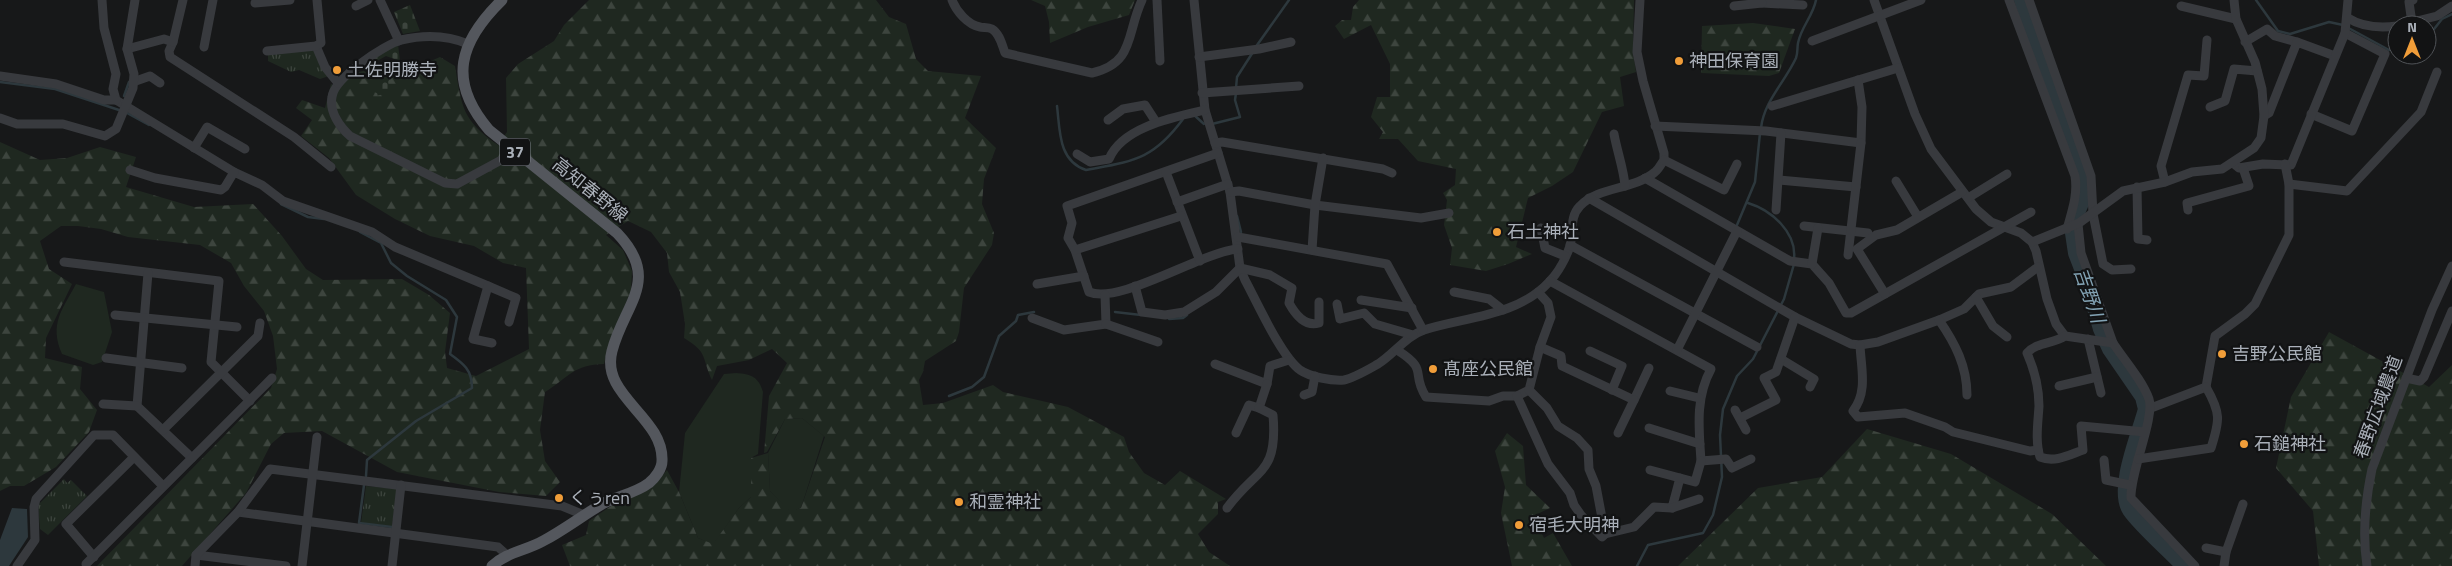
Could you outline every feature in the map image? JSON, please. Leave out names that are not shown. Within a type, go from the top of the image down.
[{"type":"main road","name":"高知春野線","points":[[492,566],[507,555],[541,542],[604,503],[647,484],[654,478],[662,462],[655,434],[616,383],[612,370],[611,352],[636,294],[639,280],[638,267],[632,254],[617,233],[489,130],[474,113],[466,94],[463,79],[464,61],[468,44],[483,18],[502,0]]},
{"type":"street","points":[[102,0],[104,28],[116,74],[113,89],[116,100]]},
{"type":"street","points":[[0,118],[17,124],[62,124],[105,136],[116,129],[126,106],[133,82],[134,74],[127,49],[135,0]]},
{"type":"street","points":[[183,0],[169,51],[170,57],[294,137],[331,167]]},
{"type":"street","points":[[204,47],[213,0]]},
{"type":"street","points":[[255,3],[290,0]]},
{"type":"street","points":[[267,51],[316,46],[321,43],[317,0]]},
{"type":"street","points":[[356,6],[368,0]]},
{"type":"street","points":[[380,0],[399,41]]},
{"type":"street","points":[[952,0],[954,6],[969,23],[978,27],[991,28],[999,36],[1005,53],[1092,73],[1104,70],[1122,58],[1142,0]]},
{"type":"street","points":[[1157,0],[1160,61]]},
{"type":"street","points":[[1194,0],[1202,93],[1205,110],[1219,142],[1218,153],[1231,189],[1238,237],[1240,268],[1289,360],[1300,370],[1315,376],[1344,380],[1378,364],[1397,350],[1412,335],[1423,330],[1503,310],[1538,292],[1550,281],[1565,256],[1570,245],[1573,218],[1578,207],[1589,198],[1645,178],[1655,172],[1664,160]]},
{"type":"street","points":[[1640,0],[1637,52],[1664,160],[1724,190],[1737,164]]},
{"type":"street","points":[[1874,0],[1915,114],[1931,149],[1965,195],[1991,222],[2021,233],[2032,242],[2053,315],[2065,336]]},
{"type":"street","points":[[1812,41],[1879,14],[1921,0]]},
{"type":"street","points":[[2009,0],[2075,176],[2074,226],[2109,343],[2145,391],[2151,408],[2130,485],[2131,498],[2195,566]]},
{"type":"street","points":[[2028,0],[2091,176],[2093,214],[2103,264],[2112,270],[2131,268]]},
{"type":"street","points":[[2032,242],[2074,226],[2123,191],[2165,182],[2192,172],[2222,169],[2254,148],[2262,138],[2264,116],[2262,89],[2257,71],[2236,19],[2234,0]]},
{"type":"street","points":[[2233,163],[2239,168],[2263,164],[2291,165],[2347,26],[2348,0]]},
{"type":"street","points":[[2410,15],[2408,2],[2413,0]]},
{"type":"street","points":[[1734,6],[1762,2],[1803,5]]},
{"type":"street","points":[[2181,6],[2236,19]]},
{"type":"street","points":[[2437,16],[2452,6]]},
{"type":"street","points":[[2347,26],[2356,23],[2387,27]]},
{"type":"street","points":[[2311,114],[2352,131],[2385,54],[2347,26]]},
{"type":"street","points":[[2245,42],[2267,29],[2275,36],[2335,56]]},
{"type":"street","points":[[468,44],[453,38],[417,37],[399,41],[380,49],[338,84],[332,96],[334,112],[341,128],[350,136],[444,183],[457,184],[516,152]]},
{"type":"street","points":[[127,49],[164,39],[173,42]]},
{"type":"street","points":[[2165,182],[2161,166],[2166,148],[2188,75],[2204,76],[2207,40]]},
{"type":"street","points":[[1199,57],[1248,51],[1291,42]]},
{"type":"street","points":[[2264,116],[2269,113],[2297,42]]},
{"type":"street","points":[[316,46],[325,67],[338,84]]},
{"type":"street","points":[[1772,106],[1898,68]]},
{"type":"street","points":[[2210,107],[2225,101],[2234,69],[2257,71]]},
{"type":"street","points":[[2289,184],[2347,191],[2421,112],[2437,72]]},
{"type":"street","points":[[0,76],[56,84],[104,100],[116,100],[234,172],[262,185],[283,201],[372,232],[395,248],[516,298],[508,322]]},
{"type":"street","points":[[133,82],[150,76],[160,84]]},
{"type":"street","points":[[1848,255],[1861,143],[1862,107],[1858,80]]},
{"type":"street","points":[[1202,93],[1299,86]]},
{"type":"street","points":[[1108,120],[1123,108],[1145,105],[1156,122]]},
{"type":"street","points":[[1076,154],[1090,162],[1109,159],[1115,146],[1156,122],[1205,110]]},
{"type":"street","points":[[1655,126],[1762,131],[1861,143]]},
{"type":"street","points":[[194,148],[207,127],[245,150]]},
{"type":"street","points":[[1776,210],[1781,133]]},
{"type":"street","points":[[1614,134],[1625,186]]},
{"type":"street","points":[[1219,142],[1323,158],[1383,169],[1392,173]]},
{"type":"street","points":[[1218,153],[1066,206],[1072,223],[1068,238],[1075,250],[1089,292],[1098,296],[1135,286],[1200,261],[1238,249]]},
{"type":"street","points":[[1312,250],[1315,205],[1323,158]]},
{"type":"street","points":[[2138,459],[2210,448],[2217,428],[2218,407],[2206,387],[2215,336],[2245,314],[2255,304],[2289,235],[2289,184],[2285,164]]},
{"type":"street","points":[[2188,210],[2186,204],[2248,186],[2244,168]]},
{"type":"street","points":[[130,170],[155,178],[221,190],[234,172]]},
{"type":"street","points":[[1166,172],[1181,216],[1200,261]]},
{"type":"street","points":[[1885,294],[1857,249],[1876,235],[1898,230],[1918,217],[2007,174]]},
{"type":"street","points":[[1645,178],[1790,261],[1799,264],[1812,264],[1829,283],[1846,312],[1851,313],[2031,212]]},
{"type":"street","points":[[1779,180],[1856,187]]},
{"type":"street","points":[[1896,181],[1918,217]]},
{"type":"street","points":[[2137,187],[2138,239],[2147,240]]},
{"type":"street","points":[[1177,202],[1231,189],[1315,205],[1421,218],[1449,213]]},
{"type":"street","points":[[1589,198],[1795,317],[1851,344],[1860,345],[1878,342],[1939,320],[1964,309],[1979,294],[2011,287],[2038,267]]},
{"type":"street","points":[[1075,250],[1181,216]]},
{"type":"street","points":[[1804,226],[1868,234]]},
{"type":"street","points":[[1541,228],[1545,248],[1565,256]]},
{"type":"street","points":[[1812,264],[1818,228]]},
{"type":"street","points":[[1677,350],[1738,231]]},
{"type":"street","points":[[1238,237],[1387,264],[1423,330]]},
{"type":"street","points":[[1570,245],[1757,347]]},
{"type":"street","points":[[64,262],[219,281],[211,362],[250,401]]},
{"type":"street","name":"春野広域農道","points":[[2367,566],[2365,552],[2366,496],[2372,469],[2432,310],[2452,266]]},
{"type":"street","points":[[1135,286],[1142,312],[1165,316],[1177,314],[1216,292],[1240,268]]},
{"type":"street","points":[[1240,268],[1270,276],[1292,288],[1289,303],[1296,315],[1307,323],[1319,323],[1319,302]]},
{"type":"street","points":[[137,406],[139,362],[148,273]]},
{"type":"street","points":[[1038,284],[1084,276]]},
{"type":"street","points":[[1550,281],[1711,369],[1703,384],[1700,398],[1701,461],[1695,482],[1650,470]]},
{"type":"street","points":[[488,286],[473,339],[492,344]]},
{"type":"street","points":[[1454,292],[1489,299],[1503,310]]},
{"type":"street","points":[[1397,350],[1416,363],[1419,370],[1419,386],[1426,397],[1480,401],[1503,396],[1517,396],[1529,390],[1540,347],[1551,317],[1548,303],[1538,292]]},
{"type":"street","points":[[1105,295],[1106,324]]},
{"type":"street","points":[[1976,297],[1994,326],[2007,337]]},
{"type":"street","points":[[1361,300],[1412,308]]},
{"type":"street","points":[[1337,304],[1340,319],[1364,313],[1375,324],[1412,335]]},
{"type":"street","points":[[2406,378],[2420,381],[2424,377],[2452,311]]},
{"type":"street","points":[[115,315],[237,327]]},
{"type":"street","points":[[1746,430],[1737,414],[1776,400],[1764,378],[1776,372],[1795,317]]},
{"type":"street","points":[[1032,318],[1064,330],[1106,324],[1158,342]]},
{"type":"street","points":[[1939,320],[1951,338],[1965,370],[1967,395]]},
{"type":"street","points":[[164,430],[258,336],[260,323]]},
{"type":"street","points":[[2109,343],[2065,336],[2059,340],[2035,346],[2027,353],[2034,370],[2039,405],[2038,450],[2040,457],[2047,460],[2083,450],[2081,426],[2145,432]]},
{"type":"street","points":[[2088,339],[2101,393]]},
{"type":"street","points":[[1860,345],[1863,387],[1860,402],[1853,411],[1858,417],[1905,413],[1945,427],[1953,432],[1977,439],[2030,451],[2038,450]]},
{"type":"street","points":[[1540,347],[1561,356],[1562,366],[1634,400]]},
{"type":"street","points":[[1590,351],[1622,366],[1612,390]]},
{"type":"street","points":[[106,358],[182,368]]},
{"type":"street","points":[[1781,359],[1814,379],[1810,387]]},
{"type":"street","points":[[1259,408],[1267,384],[1270,366],[1289,360]]},
{"type":"street","points":[[1215,364],[1267,384]]},
{"type":"street","points":[[1618,433],[1649,368]]},
{"type":"street","points":[[1304,395],[1312,392],[1315,376]]},
{"type":"street","points":[[2059,386],[2097,377]]},
{"type":"street","points":[[86,564],[272,378]]},
{"type":"street","points":[[2151,408],[2206,387]]},
{"type":"street","points":[[1529,390],[1546,408],[1558,426],[1577,438],[1588,450],[1589,469],[1596,486],[1605,534]]},
{"type":"street","points":[[1670,391],[1700,398]]},
{"type":"street","points":[[1517,396],[1548,464],[1570,493],[1574,505],[1602,536],[1634,526],[1654,507],[1672,508],[1698,500]]},
{"type":"street","points":[[103,404],[137,406],[192,458]]},
{"type":"street","points":[[1227,508],[1237,494],[1257,477],[1268,462],[1275,441],[1273,415],[1249,405],[1236,433]]},
{"type":"street","points":[[1649,428],[1700,444]]},
{"type":"street","points":[[17,566],[35,540],[36,499],[94,434],[113,435],[133,458],[163,486]]},
{"type":"street","points":[[302,566],[309,521],[317,437]]},
{"type":"street","points":[[94,557],[66,524],[133,458]]},
{"type":"street","points":[[1701,461],[1722,459],[1732,468],[1751,458]]},
{"type":"street","points":[[2104,460],[2106,480],[2130,485]]},
{"type":"street","points":[[195,566],[196,554],[238,512],[270,468],[562,506],[584,515]]},
{"type":"street","points":[[1672,508],[1680,478]]},
{"type":"street","points":[[392,566],[401,485]]},
{"type":"street","points":[[2224,566],[2226,552],[2244,504]]},
{"type":"street","points":[[238,512],[498,547],[507,555]]},
{"type":"street","points":[[2206,548],[2226,552]]},
{"type":"street","points":[[196,554],[286,566]]},
{"type":"green space","points":[[589,0],[876,0],[889,17],[906,24],[916,59],[928,71],[981,76],[965,118],[996,148],[984,179],[982,204],[994,233],[992,245],[964,288],[959,332],[956,341],[925,361],[919,380],[923,405],[943,403],[993,385],[1003,392],[1068,407],[1124,437],[1129,452],[1144,473],[1165,485],[1180,471],[1226,499],[1218,502],[1218,514],[1198,534],[1209,552],[1230,566],[570,566],[562,545],[586,535],[589,521],[611,506],[651,488],[667,470],[679,492],[698,538],[713,544],[739,508],[751,497],[751,458],[768,453],[770,491],[790,511],[801,508],[825,437],[802,418],[785,419],[767,452],[764,453],[769,396],[787,363],[772,349],[749,360],[717,366],[712,380],[701,352],[684,338],[685,324],[680,292],[669,272],[667,253],[651,232],[628,221],[606,235],[623,250],[632,271],[631,291],[610,340],[604,364],[585,366],[578,369],[545,392],[540,430],[545,461],[560,482],[546,496],[499,492],[397,472],[322,431],[284,433],[271,444],[246,493],[182,566],[97,566],[271,388],[277,369],[273,336],[264,311],[244,286],[231,263],[200,245],[128,237],[101,229],[78,226],[61,226],[40,241],[49,269],[72,284],[46,338],[45,358],[82,367],[80,389],[97,410],[89,432],[56,467],[24,486],[10,486],[0,491],[0,142],[40,160],[67,158],[100,147],[136,157],[126,187],[194,207],[253,204],[282,236],[306,269],[323,280],[402,279],[429,295],[450,313],[445,352],[447,368],[476,376],[529,349],[526,268],[503,263],[474,246],[430,236],[395,219],[356,195],[329,158],[301,136],[312,120],[296,108],[302,100],[325,108],[331,84],[337,87],[359,72],[383,66],[415,76],[419,75],[426,63],[440,57],[455,66],[462,103],[470,120],[498,145],[507,132],[506,78],[518,64],[554,41],[564,25]]},
{"type":"green space","points":[[1031,0],[1135,0],[1129,15],[1088,27],[1050,43],[1049,22],[1045,6]]},
{"type":"green space","points":[[1359,0],[1634,0],[1633,51],[1636,72],[1620,77],[1624,106],[1602,112],[1573,172],[1552,186],[1528,198],[1516,247],[1532,254],[1486,271],[1450,265],[1452,248],[1444,225],[1447,200],[1443,193],[1455,185],[1456,169],[1418,161],[1398,139],[1379,139],[1383,132],[1371,117],[1377,97],[1390,97],[1390,64],[1371,25],[1344,39],[1335,26],[1342,20],[1351,20],[1353,7]]},
{"type":"green space","points":[[410,5],[420,31],[403,34],[394,12]]},
{"type":"green space","points":[[1753,23],[1795,29],[1779,73],[1769,76],[1701,73],[1702,26]]},
{"type":"green space","points":[[398,44],[400,61],[386,56],[377,61],[373,58]]},
{"type":"green space","points":[[314,48],[329,76],[320,79],[299,70],[291,72],[268,61],[268,52]]},
{"type":"green space","points":[[388,81],[390,93],[375,96],[374,83]]},
{"type":"green space","points":[[76,284],[104,292],[112,332],[102,362],[93,365],[62,354],[58,343],[57,326],[59,318]]},
{"type":"green space","points":[[2329,332],[2429,387],[2452,365],[2452,566],[2319,566],[2313,511],[2276,468],[2291,397]]},
{"type":"green space","points":[[736,373],[754,377],[763,392],[758,454],[751,458],[751,497],[739,508],[713,545],[698,538],[679,492],[685,433],[724,374]]},
{"type":"green space","points":[[802,418],[824,436],[801,508],[790,512],[770,491],[768,453],[785,419]]},
{"type":"green space","points":[[1867,429],[1951,454],[2052,514],[2106,566],[1678,566],[1758,488],[1822,477]]},
{"type":"green space","points":[[1507,433],[1523,446],[1526,485],[1550,508],[1533,516],[1544,538],[1553,533],[1572,566],[1512,566],[1501,513],[1505,487],[1495,451]]},
{"type":"green space","points":[[64,479],[67,483],[71,480],[87,496],[48,535],[40,529],[38,505]]},
{"type":"green space","points":[[366,486],[397,489],[392,526],[361,523]]},
{"type":"shaded area","points":[[12,508],[27,509],[28,537],[9,566],[0,566],[0,540]]},
{"type":"waterway","points":[[1255,48],[1289,0]]},
{"type":"waterway","points":[[1761,128],[1770,100],[1796,58],[1800,37],[1816,0]]},
{"type":"waterway","name":"吉野川","points":[[2022,0],[2081,169],[2084,196],[2076,215],[2073,233],[2076,253],[2088,284],[2101,329],[2110,349],[2143,397],[2146,409],[2130,460],[2126,500],[2130,510],[2148,531],[2184,566]]},
{"type":"waterway","points":[[2256,0],[2278,31],[2290,34],[2329,22],[2343,25],[2387,49]]},
{"type":"waterway","points":[[2437,25],[2442,19],[2452,14]]},
{"type":"waterway","points":[[1236,88],[1237,77],[1253,52]]},
{"type":"waterway","points":[[0,82],[55,89],[119,110]]},
{"type":"waterway","points":[[124,96],[129,82]]},
{"type":"waterway","points":[[1212,124],[1240,117],[1235,100],[1236,93]]},
{"type":"waterway","points":[[1057,106],[1060,134],[1065,152],[1070,160],[1086,170],[1141,157],[1162,143],[1183,119]]},
{"type":"waterway","points":[[127,113],[149,125]]},
{"type":"waterway","points":[[1194,115],[1204,124]]},
{"type":"waterway","points":[[1737,225],[1755,182],[1760,133]]},
{"type":"waterway","points":[[1748,203],[1757,206],[1781,223],[1791,240],[1794,249],[1794,259]]},
{"type":"waterway","points":[[281,204],[308,217],[324,219]]},
{"type":"waterway","points":[[1237,216],[1241,232]]},
{"type":"waterway","points":[[360,232],[381,243],[391,263],[407,276],[446,300],[457,317],[450,354],[466,368],[472,382],[472,388],[416,421],[367,460],[366,476]]},
{"type":"waterway","points":[[1637,566],[1648,545],[1703,533],[1713,515],[1722,477],[1720,435],[1723,409],[1737,376],[1753,359],[1784,299],[1794,264]]},
{"type":"waterway","points":[[949,396],[972,387],[984,377],[999,336],[1016,321],[1018,315],[1034,312]]},
{"type":"waterway","points":[[1115,312],[1141,315]]},
{"type":"waterway","points":[[1169,319],[1183,318],[1187,315]]},
{"type":"waterway","points":[[364,485],[359,523],[392,527]]},
{"type":"place","name":"神田保育園","points":[[1679,61]]},
{"type":"place","name":"土佐明勝寺","points":[[337,70]]},
{"type":"place","name":"石土神社","points":[[1497,232]]},
{"type":"place","name":"吉野公民館","points":[[2222,354]]},
{"type":"place","name":"髙座公民館","points":[[1433,369]]},
{"type":"place","name":"石鎚神社","points":[[2244,444]]},
{"type":"place","name":"くぅren","points":[[559,498]]},
{"type":"place","name":"和霊神社","points":[[959,502]]},
{"type":"place","name":"宿毛大明神","points":[[1519,525]]}]
